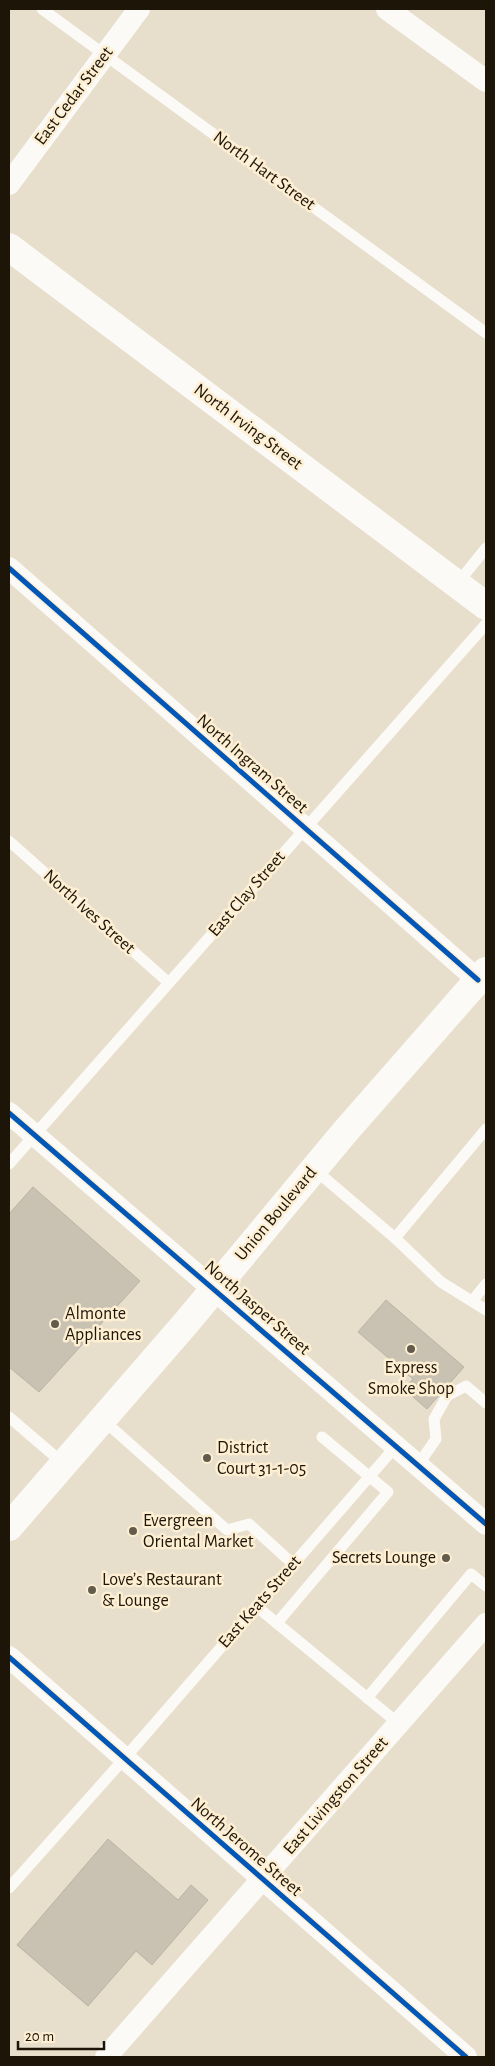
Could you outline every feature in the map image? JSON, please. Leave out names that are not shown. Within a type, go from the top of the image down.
[{"type":"main road","name":"North Irving Street","points":[[9,247],[486,606]]},
{"type":"main road","name":"Union Boulevard","points":[[10,1524],[102,1420],[314,1169],[482,976]]},
{"type":"street","name":"East Cedar Street","points":[[9,184],[139,9]]},
{"type":"street","points":[[387,9],[486,81]]},
{"type":"street","name":"North Ingram Street","points":[[9,568],[305,828],[482,976]]},
{"type":"street","name":"North Jasper Street","points":[[9,1113],[486,1524]]},
{"type":"street","name":"East Livingston Street","points":[[106,2057],[486,1624]]},
{"type":"street","name":"North Jerome Street","points":[[9,1657],[466,2057]]},
{"type":"lane","name":"North Hart Street","points":[[42,9],[486,333]]},
{"type":"lane","points":[[458,584],[486,548]]},
{"type":"lane","name":"East Clay Street","points":[[9,1164],[486,624]]},
{"type":"lane","name":"North Ives Street","points":[[9,841],[169,983]]},
{"type":"lane","points":[[395,1238],[486,1130]]},
{"type":"lane","points":[[314,1169],[395,1238],[441,1282],[473,1300],[486,1310]]},
{"type":"lane","points":[[473,1300],[486,1284]]},
{"type":"lane","points":[[418,1465],[436,1439],[434,1420],[448,1396],[466,1386],[486,1403]]},
{"type":"lane","points":[[9,1417],[64,1464]]},
{"type":"lane","points":[[102,1420],[228,1530],[249,1524],[293,1564]]},
{"type":"lane","points":[[277,1623],[388,1492],[322,1437]]},
{"type":"lane","name":"East Keats Street","points":[[9,1888],[124,1759],[396,1446]]},
{"type":"lane","points":[[367,1698],[472,1574],[486,1586]]},
{"type":"lane","points":[[256,1606],[398,1724]]},
{"type":"building","name":"Almonte Appliances","points":[[33,1187],[140,1281],[39,1392],[9,1367],[9,1214]]},
{"type":"building","name":"Express Smoke Shop","points":[[386,1300],[464,1367],[427,1409],[404,1389],[413,1379],[358,1332]]},
{"type":"building","points":[[108,1839],[178,1900],[191,1885],[208,1900],[152,1965],[136,1951],[88,2006],[17,1945]]},
{"type":"cycle path","points":[[9,568],[478,980]]},
{"type":"cycle path","points":[[9,1113],[486,1524]]},
{"type":"cycle path","points":[[9,1657],[466,2057]]},
{"type":"place","name":"Almonte Appliances","points":[[55,1324]]},
{"type":"place","name":"Express Smoke Shop","points":[[411,1349]]},
{"type":"place","name":"District Court 31-1-05","points":[[207,1458]]},
{"type":"place","name":"Evergreen Oriental Market","points":[[133,1531]]},
{"type":"place","name":"Secrets Lounge","points":[[446,1558]]},
{"type":"place","name":"Love’s Restaurant & Lounge","points":[[92,1590]]}]
